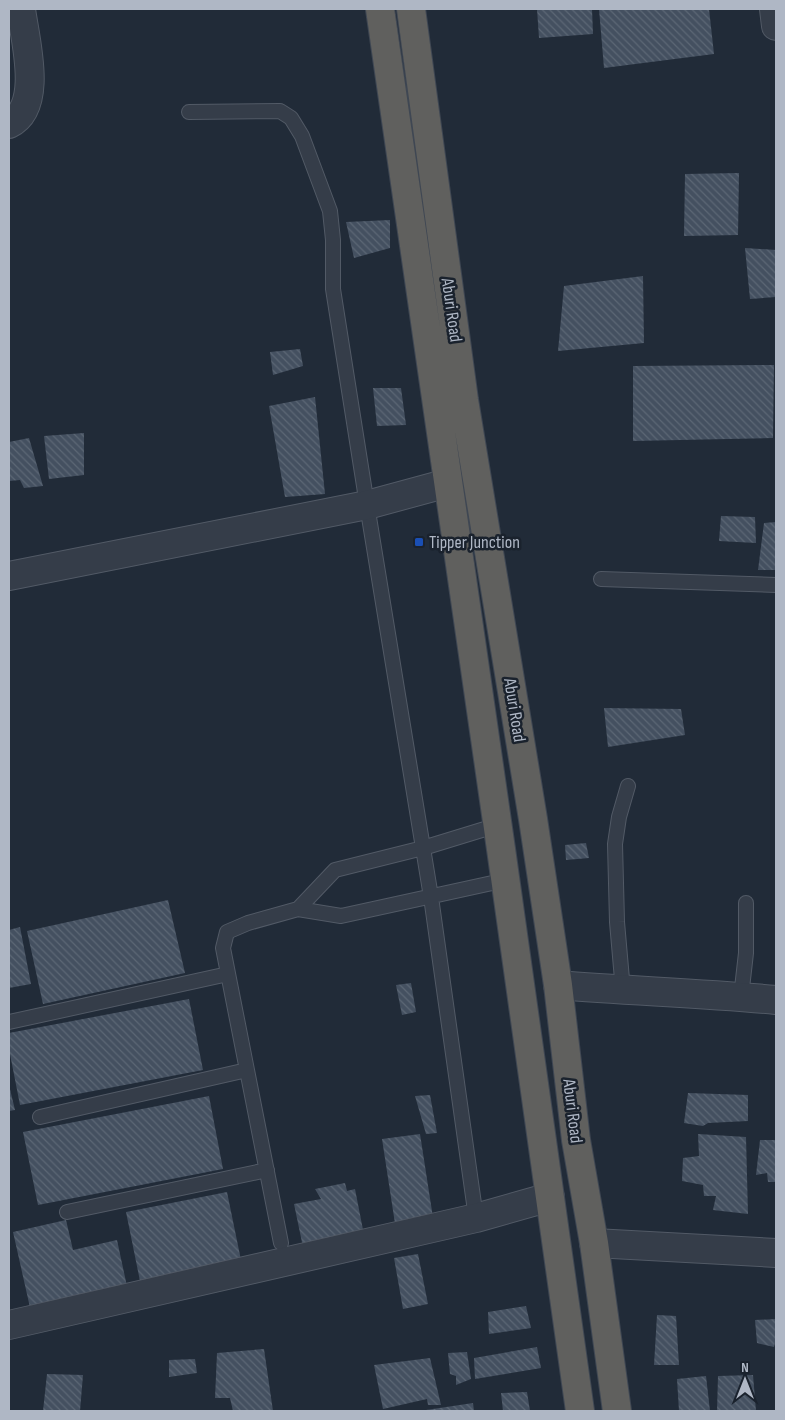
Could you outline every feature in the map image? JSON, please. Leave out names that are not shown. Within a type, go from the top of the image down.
[{"type":"highway","name":"Aburi Road","points":[[380,9],[506,880],[580,1411]]},
{"type":"highway","name":"Aburi Road","points":[[410,9],[464,400],[558,985],[576,1140],[594,1243],[616,1411]]},
{"type":"highway","points":[[498,825],[532,819]]},
{"type":"street","points":[[9,124],[17,120],[25,107],[29,93],[29,74],[21,9]]},
{"type":"street","points":[[774,9],[776,26]]},
{"type":"street","points":[[9,576],[366,504],[448,483]]},
{"type":"street","points":[[558,985],[623,991],[741,996],[776,1000]]},
{"type":"street","points":[[9,1325],[476,1218],[550,1196]]},
{"type":"street","points":[[594,1243],[776,1253]]},
{"type":"lane","points":[[189,112],[280,111],[291,118],[302,136],[330,211],[334,240],[334,289],[366,504],[431,896],[476,1218]]},
{"type":"lane","points":[[601,579],[776,585]]},
{"type":"lane","points":[[623,991],[617,922],[615,844],[619,817],[628,786]]},
{"type":"lane","points":[[298,909],[335,870],[423,848],[498,825]]},
{"type":"lane","points":[[281,1243],[223,948],[227,932],[248,923],[298,909],[341,916],[506,880]]},
{"type":"lane","points":[[741,996],[746,953],[746,903]]},
{"type":"lane","points":[[9,1022],[228,974]]},
{"type":"lane","points":[[40,1117],[247,1070]]},
{"type":"lane","points":[[67,1212],[267,1170]]},
{"type":"building","points":[[537,9],[592,9],[593,34],[539,38]]},
{"type":"building","points":[[599,9],[709,9],[714,54],[604,68]]},
{"type":"building","points":[[739,173],[738,235],[684,236],[685,174]]},
{"type":"building","points":[[390,220],[390,248],[354,258],[346,222]]},
{"type":"building","points":[[745,248],[776,250],[776,297],[750,299]]},
{"type":"building","points":[[643,276],[644,343],[558,351],[564,286]]},
{"type":"building","points":[[300,349],[303,366],[273,375],[270,352]]},
{"type":"building","points":[[774,365],[773,438],[633,441],[633,366]]},
{"type":"building","points":[[373,388],[401,388],[406,425],[377,426]]},
{"type":"building","points":[[315,397],[325,494],[285,497],[269,406]]},
{"type":"building","points":[[84,433],[84,475],[49,479],[44,436]]},
{"type":"building","points":[[29,438],[43,486],[24,488],[20,480],[9,481],[9,442]]},
{"type":"building","points":[[721,516],[755,517],[756,543],[719,541]]},
{"type":"building","points":[[776,522],[776,570],[758,570],[764,523]]},
{"type":"building","points":[[604,708],[681,709],[685,735],[608,747]]},
{"type":"building","points":[[586,843],[589,858],[566,860],[565,845]]},
{"type":"building","points":[[168,900],[185,973],[43,1004],[27,931]]},
{"type":"building","points":[[20,927],[31,984],[9,988],[9,930]]},
{"type":"building","points":[[411,983],[416,1012],[402,1015],[396,985]]},
{"type":"building","points":[[189,999],[203,1070],[20,1105],[9,1049],[9,1033]]},
{"type":"building","points":[[9,1085],[15,1110],[9,1111]]},
{"type":"building","points":[[688,1093],[748,1095],[748,1121],[708,1123],[703,1126],[684,1123]]},
{"type":"building","points":[[430,1095],[437,1133],[426,1134],[415,1096]]},
{"type":"building","points":[[209,1096],[223,1169],[38,1205],[23,1132]]},
{"type":"building","points":[[420,1134],[434,1224],[396,1230],[382,1139]]},
{"type":"building","points":[[698,1134],[746,1137],[748,1214],[713,1210],[716,1196],[704,1196],[703,1185],[682,1181],[683,1158],[699,1156]]},
{"type":"building","points":[[760,1140],[776,1140],[776,1182],[768,1182],[767,1173],[756,1175]]},
{"type":"building","points":[[345,1183],[347,1191],[355,1189],[365,1240],[304,1252],[294,1204],[321,1199],[315,1189]]},
{"type":"building","points":[[227,1192],[242,1265],[141,1286],[126,1212]]},
{"type":"building","points":[[66,1220],[73,1250],[117,1240],[128,1291],[31,1312],[13,1232]]},
{"type":"building","points":[[418,1254],[428,1304],[403,1309],[394,1258]]},
{"type":"building","points":[[526,1306],[531,1328],[489,1334],[488,1312]]},
{"type":"building","points":[[657,1315],[676,1316],[679,1365],[654,1365]]},
{"type":"building","points":[[776,1319],[774,1347],[757,1343],[755,1320]]},
{"type":"building","points":[[537,1347],[541,1368],[475,1379],[474,1358]]},
{"type":"building","points":[[264,1349],[273,1411],[233,1411],[230,1398],[215,1398],[217,1353]]},
{"type":"building","points":[[467,1352],[471,1379],[456,1385],[456,1376],[450,1374],[448,1353]]},
{"type":"building","points":[[430,1358],[441,1405],[428,1405],[427,1399],[383,1409],[374,1365]]},
{"type":"building","points":[[195,1359],[197,1373],[169,1377],[169,1360]]},
{"type":"building","points":[[47,1374],[83,1375],[80,1411],[43,1411]]},
{"type":"building","points":[[753,1375],[756,1411],[717,1411],[718,1376]]},
{"type":"building","points":[[706,1376],[710,1411],[679,1411],[677,1379]]},
{"type":"building","points":[[527,1392],[530,1411],[503,1411],[501,1393]]},
{"type":"building","points":[[473,1403],[474,1411],[426,1411],[426,1410]]},
{"type":"place","name":"Tipper Junction","points":[[419,542]]}]
